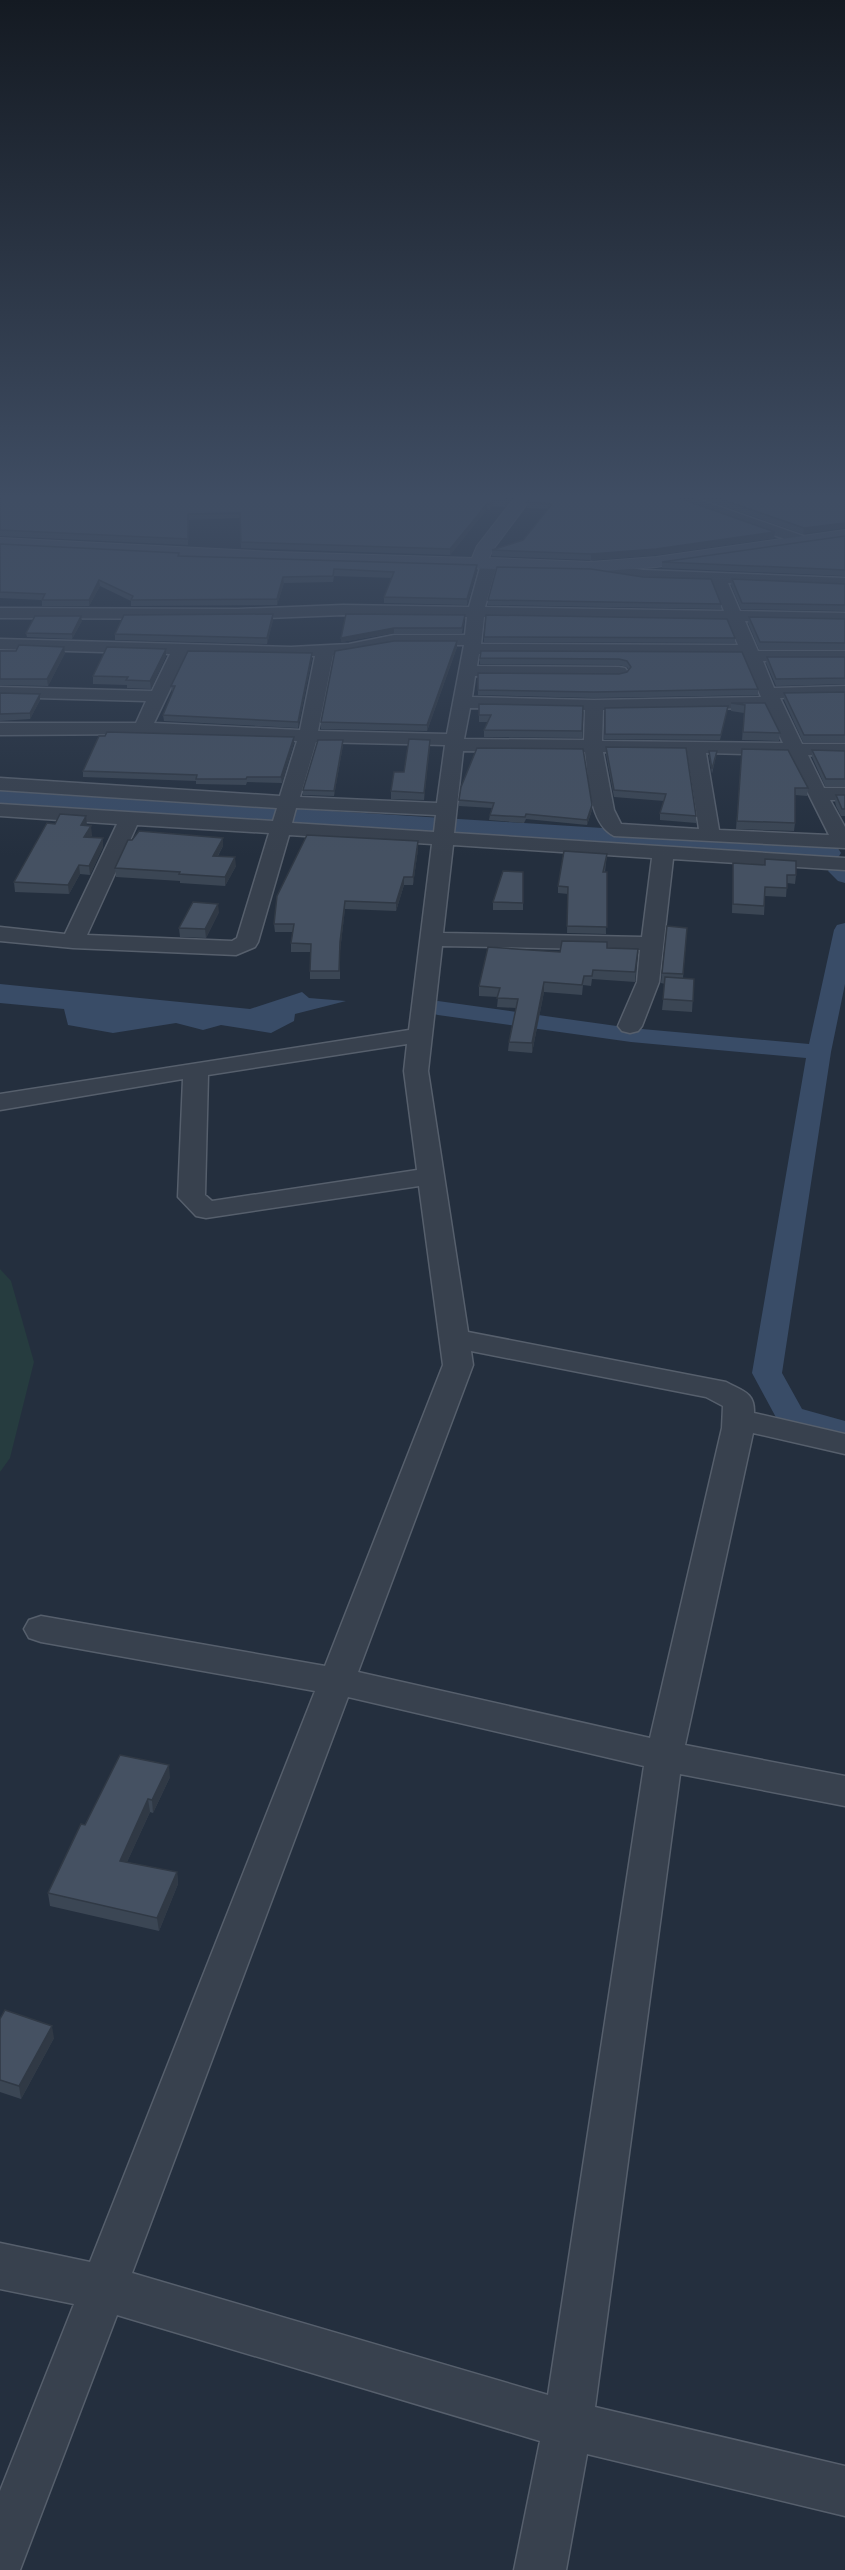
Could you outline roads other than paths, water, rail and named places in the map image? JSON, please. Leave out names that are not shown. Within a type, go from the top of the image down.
[{"type":"street","points":[[0,2557],[458,1365],[416,1071],[454,742],[476,616]]},
{"type":"street","points":[[731,616],[845,618]]},
{"type":"street","points":[[735,616],[795,750],[844,845]]},
{"type":"street","points":[[0,644],[291,652],[349,649],[394,640],[592,649],[845,656]]},
{"type":"street","points":[[142,728],[181,649]]},
{"type":"street","points":[[592,649],[595,672]]},
{"type":"street","points":[[0,934],[74,941],[236,948],[247,942],[308,736],[325,650]]},
{"type":"street","points":[[467,671],[619,672]]},
{"type":"street","points":[[462,702],[594,705],[771,697],[845,691]]},
{"type":"street","points":[[0,692],[158,696]]},
{"type":"street","points":[[594,705],[593,746],[604,810],[613,828],[621,832],[710,835],[844,845]]},
{"type":"street","points":[[0,729],[142,728],[454,742],[845,750]]},
{"type":"street","points":[[698,748],[696,749],[710,835]]},
{"type":"street","points":[[0,784],[290,802],[663,852],[845,864]]},
{"type":"street","points":[[817,794],[845,794]]},
{"type":"street","points":[[0,810],[279,828],[444,823]]},
{"type":"street","points":[[74,941],[130,818]]},
{"type":"street","points":[[630,1026],[648,982],[663,852]]},
{"type":"street","points":[[430,939],[652,944]]},
{"type":"street","points":[[0,1102],[420,1035]]},
{"type":"street","points":[[196,1070],[191,1197],[206,1210],[431,1176]]},
{"type":"street","points":[[454,1339],[715,1389],[739,1402],[738,1419],[664,1756],[568,2425],[540,2570]]},
{"type":"street","points":[[738,1419],[845,1444]]},
{"type":"street","points":[[41,1629],[336,1681],[664,1756],[845,1791]]},
{"type":"street","points":[[0,2266],[104,2288],[568,2425],[845,2491]]},
{"type":"water","points":[[0,984],[250,1009],[302,992],[309,998],[346,1001],[295,1014],[294,1021],[271,1033],[221,1025],[203,1030],[176,1023],[113,1033],[68,1025],[64,1009],[0,1003]]},
{"type":"waterway","points":[[0,800],[823,853]]},
{"type":"waterway","points":[[845,871],[838,871],[845,877]]},
{"type":"waterway","points":[[819,1052],[845,930]]},
{"type":"waterway","points":[[438,1008],[631,1035],[819,1052]]},
{"type":"waterway","points":[[819,1052],[767,1373],[790,1416],[845,1431]]}]
